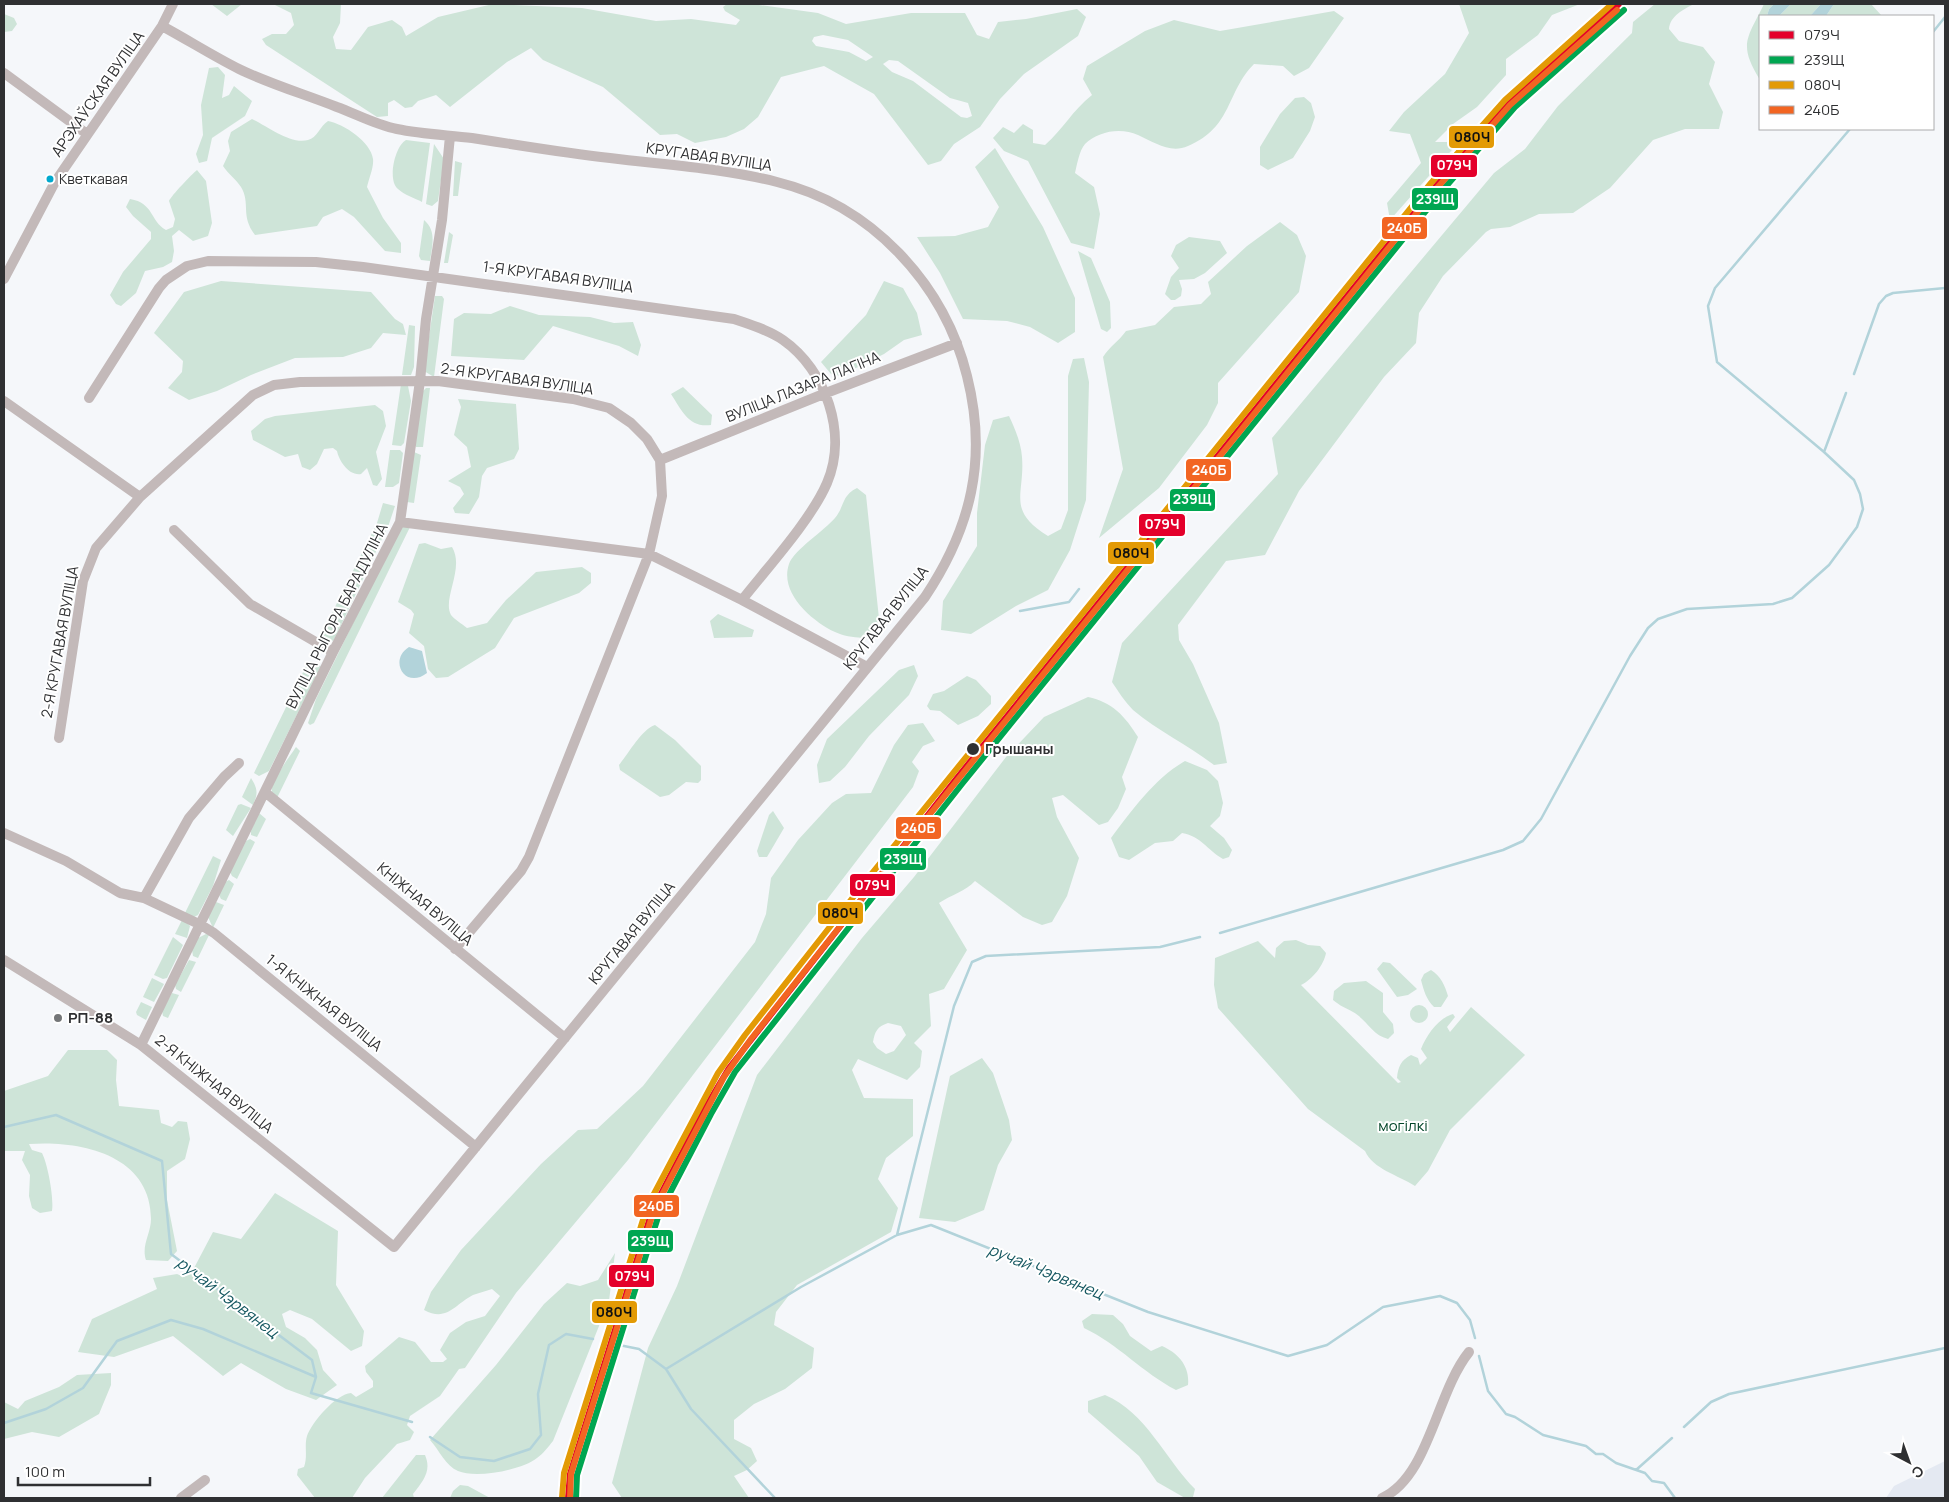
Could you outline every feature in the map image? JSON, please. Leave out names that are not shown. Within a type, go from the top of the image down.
[{"type":"street","name":"АРЭХАЎСКАЯ ВУЛІЦА","points":[[4,279],[44,200],[162,26],[173,4]]},
{"type":"street","name":"КРУГАВАЯ ВУЛІЦА","points":[[162,26],[241,70],[395,129],[610,158],[712,169],[779,182],[820,197],[869,225],[889,242],[924,281],[952,329],[972,393],[975,428],[975,466],[970,503],[955,546],[925,598],[394,1247]]},
{"type":"street","points":[[4,73],[87,134]]},
{"type":"street","name":"ВУЛІЦА РЫГОРА БАРАДУЛІНА","points":[[141,1045],[266,793],[333,652],[400,522],[442,220],[450,136]]},
{"type":"street","name":"1-Я КРУГАВАЯ ВУЛІЦА","points":[[89,398],[159,288],[166,280],[187,266],[208,261],[316,262],[433,276],[734,319],[762,329],[784,340],[804,360],[826,393],[832,414],[834,437],[833,464],[827,482],[809,514],[742,600]]},
{"type":"street","name":"ВУЛІЦА ЛАЗАРА ЛАГІНА","points":[[660,460],[957,343]]},
{"type":"street","name":"2-Я КРУГАВАЯ ВУЛІЦА","points":[[59,738],[83,581],[88,564],[105,535],[140,497],[253,395],[274,385],[300,382],[438,381],[573,399],[609,408],[631,423],[647,439],[660,460],[662,496],[649,554],[530,857],[521,871],[455,949]]},
{"type":"street","points":[[4,401],[64,441],[140,497]]},
{"type":"street","points":[[400,522],[649,554],[742,600],[867,667]]},
{"type":"street","points":[[174,530],[250,604],[333,652]]},
{"type":"street","points":[[144,898],[189,818],[224,777],[239,763]]},
{"type":"street","name":"КНІЖНАЯ ВУЛІЦА","points":[[266,793],[565,1038]]},
{"type":"street","name":"1-Я КНІЖНАЯ ВУЛІЦА","points":[[4,833],[66,861],[120,893],[144,898],[201,925],[476,1146]]},
{"type":"street","name":"2-Я КНІЖНАЯ ВУЛІЦА","points":[[4,960],[141,1045],[394,1247]]},
{"type":"street","points":[[1382,1498],[1402,1484],[1415,1469],[1444,1394],[1459,1365],[1469,1352]]},
{"type":"street","points":[[181,1498],[205,1480]]},
{"type":"shaded area","points":[[1945,1461],[1945,1498],[1886,1498],[1894,1486]]},
{"type":"green space","points":[[211,4],[242,4],[227,16]]},
{"type":"green space","points":[[273,4],[341,4],[340,23],[333,37],[336,49],[351,50],[368,27],[392,20],[402,27],[406,36],[438,17],[493,4],[582,8],[656,21],[691,19],[736,25],[740,20],[725,11],[723,7],[727,4],[752,4],[818,13],[846,24],[911,13],[965,13],[977,35],[989,39],[998,22],[1026,19],[1077,9],[1086,17],[1078,36],[1024,74],[1000,99],[980,127],[954,144],[941,161],[928,165],[874,94],[824,66],[781,77],[758,117],[744,129],[726,137],[695,143],[677,134],[660,135],[603,87],[543,60],[531,48],[507,62],[450,107],[436,95],[418,101],[412,107],[405,108],[394,100],[388,103],[388,116],[377,117],[266,45],[262,39],[272,34],[286,34],[294,25],[291,13]],"holes":[[[823,35],[848,40],[873,57],[866,61],[849,52],[816,46],[812,41],[814,37]],[[889,60],[898,61],[950,98],[968,103],[972,116],[967,118],[961,117],[913,81],[892,72],[883,64]]]},
{"type":"green space","points":[[1459,4],[1580,4],[1552,15],[1538,35],[1506,59],[1506,75],[1477,107],[1453,124],[1435,142],[1459,142],[1390,220],[1387,203],[1421,163],[1410,134],[1389,131],[1404,112],[1445,74],[1469,33]]},
{"type":"green space","points":[[1655,4],[1694,4],[1672,20],[1669,29],[1679,41],[1703,47],[1715,62],[1709,84],[1723,112],[1719,129],[1685,129],[1653,140],[1610,188],[1573,213],[1539,214],[1510,227],[1491,229],[1443,276],[1419,313],[1416,343],[1384,377],[1299,491],[1265,555],[1226,561],[1178,625],[1179,640],[1193,664],[1219,723],[1227,763],[1214,765],[1143,718],[1124,700],[1112,682],[1122,643],[1278,474],[1272,438],[1494,173],[1525,149],[1558,106],[1632,33],[1633,22]]},
{"type":"green space","points":[[1764,4],[1774,4],[1769,9],[1767,15],[1759,15],[1759,78],[1753,68],[1747,49],[1749,34]]},
{"type":"green space","points":[[1791,4],[1821,4],[1811,15],[1780,15]]},
{"type":"green space","points":[[1834,4],[1871,4],[1881,15],[1827,15]]},
{"type":"green space","points":[[1334,11],[1344,18],[1309,68],[1294,76],[1283,66],[1254,64],[1238,86],[1221,119],[1203,138],[1188,146],[1175,149],[1156,144],[1138,135],[1117,131],[1103,133],[1085,144],[1075,173],[1094,187],[1100,214],[1094,249],[1071,243],[1028,161],[1004,151],[993,138],[1003,127],[1014,133],[1023,124],[1033,130],[1033,143],[1045,145],[1092,95],[1083,79],[1087,66],[1145,31],[1174,20],[1220,31]]},
{"type":"green space","points":[[4,14],[14,18],[17,24],[12,31],[4,32]]},
{"type":"green space","points":[[218,67],[225,75],[222,98],[229,95],[234,86],[252,101],[245,116],[212,138],[207,161],[199,163],[196,154],[203,135],[201,105],[209,68]]},
{"type":"green space","points":[[1304,97],[1311,103],[1315,117],[1310,131],[1293,158],[1268,170],[1260,165],[1260,147],[1280,114],[1295,98]]},
{"type":"green space","points":[[252,119],[294,140],[311,139],[328,121],[342,126],[362,140],[373,159],[367,187],[383,218],[401,243],[401,253],[385,251],[354,217],[342,209],[323,217],[317,226],[255,235],[248,221],[244,193],[239,184],[223,166],[230,151],[228,141],[231,132]]},
{"type":"green space","points":[[406,140],[430,143],[422,202],[400,191],[395,185],[393,178],[396,156],[402,143]]},
{"type":"green space","points":[[434,144],[444,159],[438,201],[432,206],[426,204]]},
{"type":"green space","points":[[995,148],[1043,227],[1075,298],[1075,332],[1058,343],[1030,327],[1007,321],[963,319],[940,273],[917,237],[955,236],[988,227],[999,207],[975,167]]},
{"type":"green space","points":[[455,161],[462,163],[458,196],[453,196]]},
{"type":"green space","points":[[197,170],[206,181],[212,223],[208,236],[193,241],[179,230],[172,236],[174,251],[172,262],[163,267],[145,271],[136,293],[121,306],[116,304],[110,295],[123,272],[151,239],[151,232],[126,207],[130,199],[144,204],[157,222],[166,230],[173,227],[175,219],[169,201]]},
{"type":"green space","points":[[424,220],[431,229],[432,234],[430,261],[421,260],[419,256]]},
{"type":"green space","points":[[1280,222],[1297,235],[1306,256],[1299,292],[1218,383],[1218,403],[1207,425],[1159,488],[1099,538],[1123,469],[1103,357],[1126,331],[1155,325],[1174,307],[1201,304],[1211,294],[1208,282],[1247,246]]},
{"type":"green space","points":[[449,232],[453,235],[448,263],[444,263]]},
{"type":"green space","points":[[1189,237],[1220,241],[1227,253],[1205,273],[1194,279],[1179,280],[1182,289],[1181,296],[1171,300],[1165,294],[1171,277],[1179,268],[1171,256],[1176,245]]},
{"type":"green space","points":[[1078,251],[1091,258],[1110,302],[1111,328],[1107,332],[1101,329]]},
{"type":"green space","points":[[221,281],[371,292],[395,319],[403,324],[406,335],[383,333],[371,348],[343,357],[295,358],[217,391],[189,400],[168,388],[182,372],[183,361],[154,333],[184,292]]},
{"type":"green space","points":[[884,281],[903,288],[917,313],[922,335],[904,340],[884,354],[840,376],[831,374],[821,362],[866,315]]},
{"type":"green space","points":[[435,296],[442,296],[444,299],[434,377],[424,371]]},
{"type":"green space","points":[[510,306],[539,315],[590,317],[614,323],[633,322],[641,345],[638,356],[619,346],[553,326],[524,360],[451,356],[454,319],[464,313],[491,314]]},
{"type":"green space","points":[[409,325],[415,326],[414,367],[411,375],[402,375]]},
{"type":"green space","points":[[1084,358],[1089,382],[1086,500],[1070,550],[1048,590],[1016,606],[971,634],[941,630],[943,601],[977,546],[977,513],[985,445],[993,420],[1009,416],[1017,436],[1022,457],[1020,501],[1022,510],[1035,527],[1048,536],[1061,529],[1068,510],[1068,376],[1073,359]]},
{"type":"green space","points":[[401,384],[408,386],[411,401],[404,443],[401,446],[392,445]]},
{"type":"green space","points":[[683,387],[712,415],[711,425],[697,424],[683,412],[671,394]]},
{"type":"green space","points":[[426,388],[430,388],[423,447],[416,447],[414,444],[423,391]]},
{"type":"green space","points":[[458,399],[516,404],[519,449],[514,459],[487,468],[482,476],[479,497],[469,514],[455,513],[453,508],[464,494],[460,487],[448,481],[471,467],[467,447],[454,435],[461,407]]},
{"type":"green space","points":[[375,405],[383,411],[386,426],[376,452],[382,479],[377,486],[373,485],[367,468],[361,474],[352,473],[345,467],[337,451],[333,448],[324,449],[317,464],[310,470],[302,467],[298,454],[285,457],[253,440],[251,431],[265,419],[275,416]]},
{"type":"green space","points":[[390,450],[400,450],[403,453],[399,483],[393,487],[385,487]]},
{"type":"green space","points":[[414,452],[421,455],[414,503],[407,502]]},
{"type":"green space","points":[[857,488],[866,495],[880,628],[862,638],[835,632],[817,621],[800,605],[793,595],[787,575],[792,558],[835,518],[848,494]]},
{"type":"green space","points":[[383,503],[395,506],[389,524],[334,640],[325,644],[318,641],[377,523]]},
{"type":"green space","points":[[411,525],[314,723],[310,725],[308,723],[316,699],[399,529]]},
{"type":"green space","points":[[425,543],[441,549],[452,547],[456,564],[449,608],[452,617],[467,628],[487,623],[506,600],[536,572],[582,567],[591,573],[591,583],[579,593],[514,618],[495,648],[448,677],[436,678],[428,669],[424,646],[409,633],[414,614],[398,602],[419,544]]},
{"type":"green space","points":[[718,614],[754,630],[752,637],[714,638],[710,621]]},
{"type":"green space","points":[[311,661],[321,666],[269,771],[259,776],[254,773],[308,662]]},
{"type":"green space","points":[[914,665],[918,676],[909,695],[869,736],[845,767],[830,781],[819,783],[817,765],[827,739],[899,670]]},
{"type":"green space","points":[[967,676],[976,680],[991,696],[991,704],[978,716],[958,725],[940,711],[930,710],[927,706],[933,694],[944,691]]},
{"type":"green space","points":[[1088,697],[1104,702],[1123,716],[1138,737],[1122,777],[1126,789],[1118,808],[1108,822],[1099,825],[1063,795],[1052,798],[1057,817],[1079,858],[1067,896],[1052,922],[1042,925],[1023,917],[975,881],[967,888],[939,903],[967,950],[944,989],[929,994],[931,1026],[914,1043],[922,1051],[920,1067],[907,1080],[858,1059],[852,1070],[864,1098],[913,1099],[913,1136],[886,1158],[878,1179],[898,1208],[891,1232],[797,1285],[776,1312],[774,1325],[814,1348],[812,1368],[785,1389],[754,1404],[734,1420],[734,1439],[751,1448],[757,1461],[747,1470],[734,1476],[749,1498],[622,1498],[612,1483],[648,1348],[677,1286],[757,1075],[862,938],[914,877],[1006,757],[1044,717]],"holes":[[[888,1023],[901,1026],[906,1035],[894,1051],[886,1054],[877,1048],[873,1042],[876,1032],[881,1026]]]},
{"type":"green space","points":[[923,723],[935,741],[923,746],[912,762],[919,771],[913,787],[628,1160],[516,1293],[465,1368],[459,1369],[440,1396],[410,1416],[407,1425],[414,1432],[410,1440],[397,1444],[365,1478],[352,1498],[315,1498],[297,1475],[298,1469],[304,1467],[307,1436],[319,1417],[338,1398],[351,1393],[356,1397],[373,1387],[373,1381],[366,1372],[365,1366],[399,1337],[415,1342],[431,1362],[443,1362],[447,1359],[440,1350],[450,1333],[466,1322],[485,1316],[500,1296],[492,1289],[473,1295],[445,1313],[432,1313],[424,1310],[431,1292],[461,1250],[541,1164],[578,1130],[597,1129],[643,1086],[755,942],[766,914],[771,878],[798,840],[832,803],[846,794],[871,793],[894,745],[908,725]]},
{"type":"green space","points":[[655,725],[675,740],[701,766],[701,780],[698,783],[686,782],[669,795],[660,797],[620,770],[619,765],[636,742]]},
{"type":"green space","points":[[296,747],[300,751],[277,798],[272,792],[274,782]]},
{"type":"green space","points":[[1185,761],[1207,770],[1218,781],[1223,803],[1220,816],[1210,826],[1224,838],[1232,850],[1229,857],[1223,859],[1199,840],[1182,833],[1173,841],[1155,843],[1129,860],[1119,857],[1111,838],[1154,785]]},
{"type":"green space","points":[[251,778],[256,792],[253,805],[242,797]]},
{"type":"green space","points":[[241,804],[251,808],[233,836],[226,830],[238,805]]},
{"type":"green space","points":[[773,811],[784,828],[767,857],[759,857],[757,851],[769,815]]},
{"type":"green space","points":[[259,813],[266,819],[257,837],[251,835],[251,831]]},
{"type":"green space","points":[[250,839],[255,842],[237,879],[230,872],[246,841]]},
{"type":"green space","points":[[213,856],[221,860],[213,886],[198,915],[194,917],[184,915]]},
{"type":"green space","points":[[229,880],[234,884],[226,901],[221,899],[219,895],[225,882]]},
{"type":"green space","points":[[216,902],[224,905],[213,928],[208,917]]},
{"type":"green space","points":[[183,918],[190,926],[187,938],[175,934]]},
{"type":"green space","points":[[206,934],[209,935],[198,958],[193,956],[192,950],[198,938]]},
{"type":"green space","points":[[173,937],[183,945],[167,978],[163,979],[154,975]]},
{"type":"green space","name":"могілкі","points":[[1296,940],[1308,945],[1320,946],[1326,953],[1317,972],[1301,985],[1398,1083],[1401,1082],[1397,1078],[1398,1070],[1405,1059],[1411,1055],[1418,1058],[1420,1065],[1427,1058],[1421,1049],[1429,1033],[1438,1023],[1453,1014],[1455,1017],[1447,1027],[1450,1032],[1471,1007],[1525,1055],[1450,1130],[1428,1171],[1415,1186],[1374,1163],[1365,1151],[1308,1109],[1218,1008],[1214,985],[1215,958],[1258,941],[1275,958],[1276,948],[1284,941]]},
{"type":"green space","points":[[189,960],[196,962],[181,992],[176,989],[175,985]]},
{"type":"green space","points":[[1383,962],[1390,963],[1417,989],[1408,995],[1397,997],[1377,969]]},
{"type":"green space","points":[[1431,970],[1442,981],[1448,996],[1441,1007],[1434,1007],[1431,1004],[1421,980],[1424,974]]},
{"type":"green space","points":[[152,978],[164,984],[154,1002],[143,997]]},
{"type":"green space","points":[[1366,981],[1383,993],[1383,1012],[1393,1024],[1394,1033],[1388,1039],[1374,1031],[1358,1015],[1333,1000],[1334,991],[1344,983]]},
{"type":"green space","points":[[172,993],[179,995],[168,1018],[163,1016],[162,1011]]},
{"type":"green space","points":[[141,1002],[152,1007],[146,1020],[137,1015],[136,1012]]},
{"type":"green space","points":[[1419,1005],[1425,1008],[1428,1014],[1425,1020],[1419,1023],[1413,1020],[1410,1014],[1413,1008]]},
{"type":"green space","points":[[68,1050],[107,1050],[117,1060],[116,1080],[119,1106],[159,1110],[161,1123],[172,1127],[178,1121],[187,1122],[190,1139],[185,1159],[167,1171],[167,1200],[177,1251],[168,1261],[146,1260],[145,1245],[151,1224],[148,1197],[139,1180],[126,1166],[110,1156],[90,1149],[49,1143],[29,1144],[32,1150],[42,1153],[50,1182],[52,1211],[40,1213],[32,1208],[29,1196],[30,1175],[22,1160],[25,1151],[4,1151],[4,1091],[48,1076]]},
{"type":"green space","points":[[982,1058],[993,1073],[1009,1120],[1012,1140],[998,1165],[984,1210],[955,1222],[919,1218],[950,1076]]},
{"type":"green space","points":[[275,1193],[338,1231],[336,1285],[364,1331],[362,1346],[351,1351],[312,1319],[290,1310],[282,1314],[286,1327],[305,1338],[317,1350],[323,1370],[337,1385],[316,1400],[286,1389],[241,1363],[223,1376],[173,1336],[114,1357],[78,1352],[92,1319],[157,1289],[153,1278],[177,1274],[184,1277],[193,1270],[213,1232],[241,1239]]},
{"type":"green space","points":[[615,1253],[609,1301],[553,1441],[537,1458],[521,1466],[487,1474],[466,1473],[454,1469],[446,1462],[430,1440],[496,1365],[544,1304],[567,1283],[580,1286],[598,1280]]},
{"type":"green space","points":[[1092,1314],[1113,1315],[1123,1324],[1130,1336],[1151,1351],[1162,1346],[1173,1352],[1185,1366],[1188,1385],[1176,1390],[1152,1375],[1108,1342],[1084,1328],[1082,1321]]},
{"type":"green space","points":[[111,1373],[111,1385],[99,1414],[59,1437],[32,1432],[4,1439],[4,1402],[18,1409],[25,1401],[59,1387],[77,1375]]},
{"type":"green space","points":[[1105,1395],[1119,1403],[1144,1424],[1195,1489],[1193,1497],[1185,1498],[1157,1482],[1139,1456],[1088,1412],[1088,1401]]},
{"type":"green space","points":[[416,1455],[425,1455],[427,1471],[413,1494],[414,1498],[382,1498]]},
{"type":"green space","points":[[460,1485],[468,1486],[490,1498],[450,1498],[453,1491]]},
{"type":"water","points":[[1774,4],[1791,4],[1780,15],[1767,15],[1769,9]]},
{"type":"water","points":[[1821,4],[1834,4],[1827,15],[1811,15]]},
{"type":"water","points":[[409,647],[422,651],[427,673],[419,677],[412,678],[406,676],[400,665],[403,653]]},
{"type":"waterway","points":[[1934,31],[1945,17]]},
{"type":"waterway","points":[[1220,933],[1503,850],[1523,841],[1541,819],[1630,656],[1648,628],[1658,619],[1687,609],[1773,604],[1792,598],[1829,565],[1857,527],[1863,509],[1860,494],[1854,480],[1824,452],[1717,362],[1708,306],[1715,288],[1849,130]]},
{"type":"waterway","points":[[1854,374],[1879,304],[1886,296],[1893,293],[1945,288]]},
{"type":"waterway","points":[[1824,452],[1846,393]]},
{"type":"waterway","points":[[1020,611],[1069,602],[1079,589]]},
{"type":"waterway","points":[[897,1235],[954,1006],[972,962],[986,956],[1160,947],[1200,937]]},
{"type":"waterway","name":"ручай Чэрвянец","points":[[4,1127],[56,1115],[162,1161],[171,1254],[312,1360],[316,1377],[311,1393],[412,1422]]},
{"type":"waterway","name":"ручай Чэрвянец","points":[[619,1345],[639,1349],[666,1369],[801,1287],[897,1235],[931,1225],[1148,1312],[1288,1356],[1327,1345],[1383,1307],[1440,1296],[1457,1303],[1470,1320],[1475,1338]]},
{"type":"waterway","points":[[4,1423],[46,1409],[83,1388],[117,1341],[171,1320],[203,1329],[316,1377]]},
{"type":"waterway","name":"ручай Чэрвянец","points":[[430,1437],[460,1457],[494,1461],[530,1449],[541,1435],[538,1394],[549,1345],[566,1334],[593,1339]]},
{"type":"waterway","points":[[1684,1427],[1711,1402],[1729,1394],[1945,1348]]},
{"type":"waterway","name":"ручай Чэрвянец","points":[[1479,1356],[1488,1391],[1506,1414],[1515,1417],[1543,1435],[1586,1446],[1596,1454],[1603,1454],[1616,1463],[1645,1473],[1652,1481],[1664,1483],[1675,1498]]},
{"type":"waterway","points":[[666,1369],[691,1409],[775,1498]]},
{"type":"waterway","points":[[1636,1470],[1672,1438]]},
{"type":"transit line","name":"080Ч","points":[[562,1498],[564,1473],[647,1207],[718,1073],[745,1035],[869,877],[1431,183],[1505,100],[1612,4]]},
{"type":"transit line","name":"079Ч","points":[[568,1498],[570,1474],[652,1211],[704,1110],[729,1068],[956,779],[1436,186],[1510,102],[1619,4]]},
{"type":"transit line","name":"240Б","points":[[570,1498],[571,1474],[654,1210],[724,1077],[751,1039],[875,882],[1437,188],[1510,105],[1617,10]]},
{"type":"transit line","name":"239Щ","points":[[576,1498],[577,1475],[659,1214],[735,1072],[962,784],[1442,191],[1515,107],[1624,10]]},
{"type":"place","name":"Кветкавая","points":[[50,179]]},
{"type":"place","name":"Грышаны","points":[[973,749]]},
{"type":"place","name":"РП-88","points":[[58,1018]]}]
